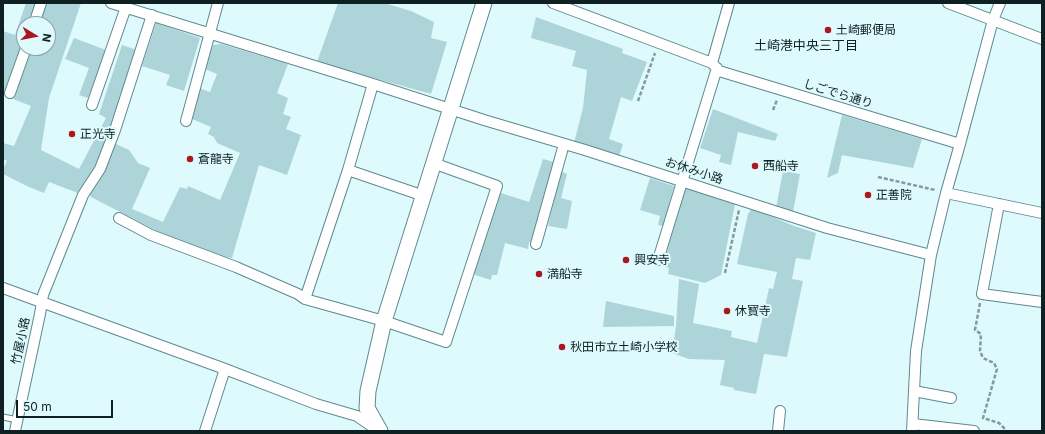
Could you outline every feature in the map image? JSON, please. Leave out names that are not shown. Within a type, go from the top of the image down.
[{"type":"street","points":[[37,16],[41,3]]},
{"type":"street","name":"お休み小路","points":[[111,3],[683,181],[828,228],[931,255]]},
{"type":"street","points":[[186,121],[218,3]]},
{"type":"street","points":[[379,431],[367,408],[368,390],[384,321],[484,3]]},
{"type":"street","name":"しごでら通り","points":[[553,3],[659,43],[714,66],[719,71],[960,144]]},
{"type":"street","points":[[658,260],[683,181],[714,66],[729,3]]},
{"type":"street","points":[[948,3],[1042,39]]},
{"type":"street","points":[[974,431],[913,427],[916,351],[931,255],[946,193],[993,20],[1000,3]]},
{"type":"street","points":[[92,105],[126,7]]},
{"type":"street","name":"竹屋小路","points":[[15,431],[43,295],[83,195],[100,169],[115,130],[152,15]]},
{"type":"street","points":[[10,94],[23,56]]},
{"type":"street","points":[[304,298],[348,170],[373,84]]},
{"type":"street","points":[[536,244],[564,144]]},
{"type":"street","points":[[119,218],[151,235],[236,267],[304,298],[384,321],[446,342],[497,186],[433,163]]},
{"type":"street","points":[[348,170],[424,196]]},
{"type":"street","points":[[946,193],[1042,213]]},
{"type":"street","points":[[999,204],[982,294],[1042,302]]},
{"type":"street","points":[[3,288],[316,404],[357,416],[379,431]]},
{"type":"street","points":[[205,431],[225,369]]},
{"type":"street","points":[[914,391],[951,398]]},
{"type":"street","points":[[778,431],[780,411]]},
{"type":"lane","points":[[3,417],[18,420]]},
{"type":"path","points":[[638,101],[659,43]]},
{"type":"path","points":[[878,177],[946,193]]},
{"type":"path","points":[[725,273],[742,200]]},
{"type":"path","points":[[982,294],[975,330],[981,334],[980,351],[983,358],[994,363],[996,369],[983,418],[999,423],[1004,431]]},
{"type":"shaded area","points":[[26,3],[40,3],[35,16],[22,16]]},
{"type":"shaded area","points":[[46,3],[81,3],[49,98],[41,150],[79,169],[106,118],[99,114],[122,45],[137,50],[113,123],[92,172],[78,193],[49,182],[44,193],[3,174],[3,169],[7,161],[3,159],[3,143],[14,146],[31,106],[13,99],[28,56],[56,56],[56,16],[42,16]]},
{"type":"shaded area","points":[[338,3],[384,3],[411,11],[434,22],[431,38],[447,42],[431,94],[317,62]]},
{"type":"shaded area","points":[[536,17],[623,49],[622,53],[647,62],[632,101],[621,97],[609,139],[623,144],[619,157],[574,143],[583,108],[587,70],[572,66],[576,51],[531,38]]},
{"type":"shaded area","points":[[156,23],[200,38],[184,91],[166,85],[170,75],[142,66]]},
{"type":"shaded area","points":[[3,31],[15,35],[16,32],[16,56],[21,56],[8,92],[3,92]]},
{"type":"shaded area","points":[[74,38],[106,50],[88,98],[79,95],[89,68],[65,59]]},
{"type":"shaded area","points":[[221,44],[288,64],[277,93],[288,98],[283,114],[291,117],[286,129],[301,135],[287,175],[259,165],[232,258],[220,256],[165,235],[91,197],[89,193],[114,143],[129,150],[138,163],[150,168],[132,209],[163,222],[180,187],[187,189],[188,186],[220,200],[240,153],[217,143],[214,137],[208,134],[211,127],[192,119],[191,115],[199,88],[210,92],[217,74],[205,69],[213,45]]},
{"type":"shaded area","points":[[713,109],[778,134],[775,141],[738,132],[731,165],[719,162],[721,155],[700,148]]},
{"type":"shaded area","points":[[842,115],[922,139],[913,168],[842,155],[838,173],[827,178]]},
{"type":"shaded area","points":[[543,159],[554,162],[528,249],[505,243],[497,275],[492,275],[491,280],[472,274],[498,192],[529,202]]},
{"type":"shaded area","points":[[561,171],[567,174],[561,198],[572,201],[567,229],[548,226]]},
{"type":"shaded area","points":[[783,171],[800,174],[793,212],[776,208]]},
{"type":"shaded area","points":[[650,178],[674,186],[663,226],[658,225],[660,216],[640,210]]},
{"type":"shaded area","points":[[685,188],[735,204],[721,275],[705,283],[668,274],[669,268],[663,266]]},
{"type":"shaded area","points":[[752,208],[794,226],[816,233],[810,260],[796,258],[792,279],[803,281],[787,357],[764,354],[756,394],[734,390],[734,388],[720,385],[725,360],[689,359],[672,353],[676,326],[679,279],[699,284],[693,323],[732,331],[731,337],[757,343],[769,288],[773,289],[777,272],[737,264],[748,214]]},
{"type":"shaded area","points":[[606,301],[674,316],[674,326],[603,327]]},
{"type":"place","name":"土崎郵便局","points":[[828,30]]},
{"type":"place","name":"正光寺","points":[[72,134]]},
{"type":"place","name":"蒼龍寺","points":[[190,159]]},
{"type":"place","name":"西船寺","points":[[755,166]]},
{"type":"place","name":"正善院","points":[[868,195]]},
{"type":"place","name":"興安寺","points":[[626,260]]},
{"type":"place","name":"満船寺","points":[[539,274]]},
{"type":"place","name":"休寳寺","points":[[727,311]]},
{"type":"place","name":"秋田市立土崎小学校","points":[[562,347]]},
{"type":"district","name":"土崎港中央三丁目","points":[[806,46]]}]
